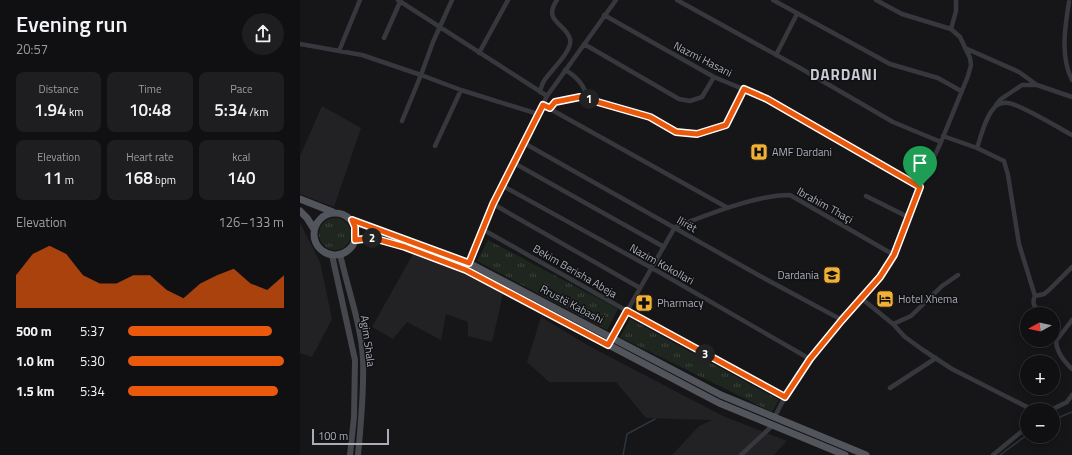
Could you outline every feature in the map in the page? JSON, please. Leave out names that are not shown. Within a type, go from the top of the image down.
[{"type":"main road","points":[[300,199],[340,213],[352,220],[355,227],[355,240],[350,249],[340,254],[332,255],[319,248],[314,239],[314,229],[321,218],[334,212]]},
{"type":"main road","points":[[300,211],[307,218],[314,229]]},
{"type":"main road","name":"Rrustë Kabashi","points":[[352,220],[469,263],[721,396],[845,455]]},
{"type":"main road","name":"Rrustë Kabashi","points":[[355,240],[373,238],[405,247],[466,270],[719,403],[866,455]]},
{"type":"main road","name":"Agim Shala","points":[[340,254],[360,338],[363,359],[358,455]]},
{"type":"main road","name":"Agim Shala","points":[[332,255],[355,360],[354,417],[350,455]]},
{"type":"street","points":[[339,51],[360,0]]},
{"type":"street","points":[[402,121],[439,27],[452,0]]},
{"type":"street","points":[[479,53],[508,0]]},
{"type":"street","points":[[540,92],[545,80],[569,47],[570,40],[567,34],[554,20],[552,12],[554,4],[557,0]]},
{"type":"street","points":[[469,263],[493,204],[547,96],[616,0]]},
{"type":"street","points":[[677,0],[893,122],[941,142]]},
{"type":"street","points":[[773,0],[890,64],[938,78],[961,91]]},
{"type":"street","points":[[740,455],[773,422],[785,397],[810,359],[880,277],[894,255],[920,187],[944,136],[968,76],[971,65],[970,58],[960,37],[951,29],[902,14],[876,0]]},
{"type":"street","points":[[951,29],[956,11],[956,0]]},
{"type":"street","points":[[384,38],[399,1],[547,96]]},
{"type":"street","points":[[1069,1],[1064,50],[1069,74],[1072,80]]},
{"type":"street","points":[[776,55],[797,14]]},
{"type":"street","name":"Nazmi Hasani","points":[[604,15],[714,77],[767,99],[920,187]]},
{"type":"street","points":[[300,44],[362,55],[461,90],[518,106],[538,114]]},
{"type":"street","points":[[584,44],[679,99],[690,101],[702,97],[714,77]]},
{"type":"street","points":[[965,48],[1019,72],[1037,85],[1072,97]]},
{"type":"street","points":[[565,70],[573,74],[581,82],[589,100]]},
{"type":"street","points":[[977,148],[989,116],[1001,99],[1022,85],[1037,85]]},
{"type":"street","points":[[550,108],[555,102],[580,97],[650,117],[676,132],[697,134],[726,125],[744,89]]},
{"type":"street","points":[[435,146],[461,90]]},
{"type":"street","points":[[995,107],[1002,103],[1010,102],[1072,134]]},
{"type":"street","points":[[543,105],[728,208]]},
{"type":"street","points":[[944,136],[977,148],[1004,161],[1008,175],[1019,244],[1035,296],[1033,299],[1036,307]]},
{"type":"street","name":"Ilirët","points":[[524,143],[760,276],[842,320]]},
{"type":"street","points":[[514,163],[664,247]]},
{"type":"street","name":"Nazim Kokollari","points":[[503,186],[652,268],[810,359]]},
{"type":"street","name":"Ibrahim Thaçi","points":[[675,227],[728,208],[776,195],[790,195],[894,255]]},
{"type":"street","points":[[866,196],[908,217]]},
{"type":"street","points":[[493,204],[640,288]]},
{"type":"street","points":[[608,345],[675,227]]},
{"type":"street","name":"Bekim Berisha Abeja","points":[[482,229],[627,311],[785,397]]},
{"type":"street","points":[[1035,296],[1044,294],[1072,268]]},
{"type":"street","points":[[893,324],[910,316],[942,286],[958,275]]},
{"type":"street","points":[[861,298],[893,324],[905,337],[923,350],[952,369],[1020,403]]},
{"type":"street","points":[[1060,336],[1072,320]]},
{"type":"street","points":[[1057,347],[1062,358],[1072,369]]},
{"type":"street","points":[[890,388],[936,358]]},
{"type":"street","points":[[1060,406],[1067,402],[1072,395]]},
{"type":"street","points":[[993,455],[1020,433]]},
{"type":"shaded area","points":[[322,106],[361,128],[334,207],[300,194],[300,156]]},
{"type":"shaded area","points":[[300,223],[320,262],[332,319],[312,357],[300,353]]},
{"type":"shaded area","points":[[413,254],[469,273],[503,294],[492,342],[468,336],[468,322],[446,314],[441,340],[407,322],[393,339],[372,327]]},
{"type":"shaded area","points":[[541,317],[589,346],[723,416],[787,441],[774,455],[672,455],[699,426],[712,420],[646,418],[616,382],[549,382],[527,362]]},
{"type":"green space","points":[[332,218],[338,218],[348,225],[351,234],[350,240],[344,247],[338,250],[332,250],[322,243],[319,237],[319,231],[326,221]]},
{"type":"green space","points":[[488,240],[618,309],[607,330],[477,261]]},
{"type":"green space","points":[[630,319],[779,400],[772,412],[620,337]]},
{"type":"waterway","points":[[1060,417],[1072,412]]},
{"type":"waterway","points":[[623,455],[627,434],[655,419]]},
{"type":"waterway","points":[[1000,455],[1020,440]]},
{"type":"place","name":"AMF Dardani","points":[[759,152]]},
{"type":"place","name":"Dardania","points":[[832,275]]},
{"type":"place","name":"Hotel Xhema","points":[[885,299]]},
{"type":"place","name":"Pharmacy","points":[[644,303]]},
{"type":"district","name":"DARDANI","points":[[844,75]]},
{"type":"route","points":[[744,89],[767,99],[920,187],[894,255],[880,277],[810,359],[785,397],[627,311],[608,345],[466,270],[405,247],[373,238],[355,240],[356,233],[352,220],[469,263],[493,204],[543,105],[550,108],[555,102],[580,97],[650,117],[676,132],[697,134],[726,125],[744,89]]}]
